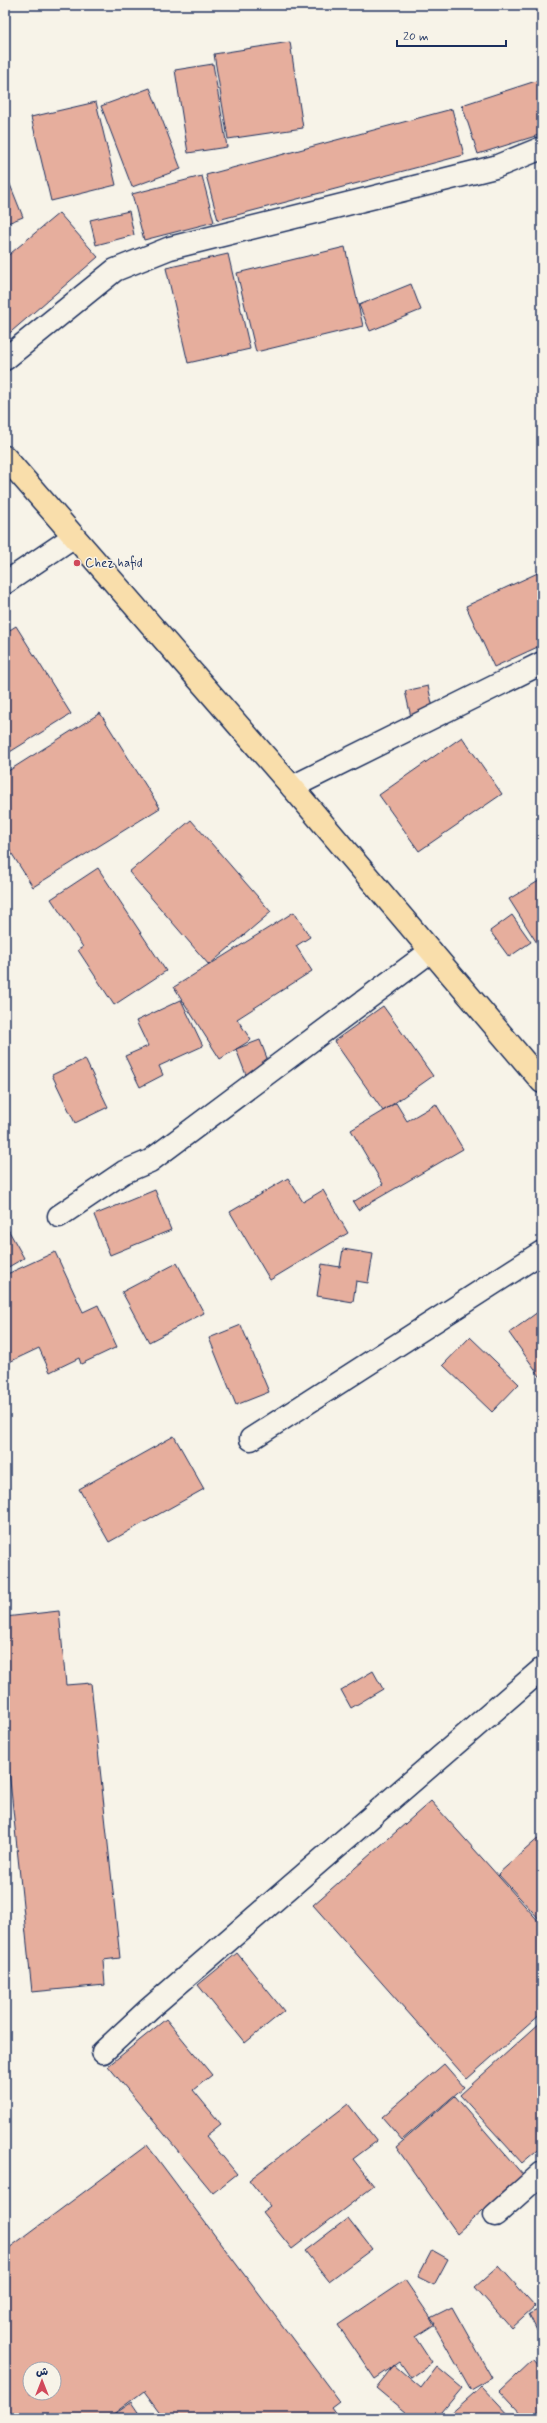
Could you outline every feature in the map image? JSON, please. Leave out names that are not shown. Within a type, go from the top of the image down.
[{"type":"main road","points":[[5,457],[292,787],[542,1082]]},
{"type":"street","points":[[5,359],[115,270],[163,251],[495,167],[542,148]]},
{"type":"street","points":[[5,583],[73,537]]},
{"type":"street","points":[[292,787],[542,663]]},
{"type":"street","points":[[59,1216],[124,1172],[150,1161],[431,951]]},
{"type":"street","points":[[251,1439],[542,1252]]},
{"type":"street","points":[[103,2052],[149,2009],[542,1668]]},
{"type":"street","points":[[495,2215],[542,2173]]},
{"type":"building","points":[[290,42],[303,128],[228,139],[214,54]]},
{"type":"building","points":[[213,64],[227,147],[188,153],[175,70]]},
{"type":"building","points":[[542,79],[542,134],[478,154],[462,105]]},
{"type":"building","points":[[150,88],[181,169],[132,187],[101,106]]},
{"type":"building","points":[[96,102],[116,185],[51,201],[31,117]]},
{"type":"building","points":[[452,109],[464,155],[218,220],[206,175]]},
{"type":"building","points":[[5,172],[23,217],[5,224]]},
{"type":"building","points":[[202,176],[214,222],[144,240],[132,194]]},
{"type":"building","points":[[129,211],[134,235],[96,245],[90,220]]},
{"type":"building","points":[[59,213],[98,257],[5,337],[5,258]]},
{"type":"building","points":[[345,247],[363,326],[256,352],[237,273]]},
{"type":"building","points":[[228,254],[250,349],[188,363],[166,268]]},
{"type":"building","points":[[411,284],[421,310],[370,331],[359,305]]},
{"type":"building","points":[[542,571],[542,645],[494,667],[466,606]]},
{"type":"building","points":[[16,626],[71,714],[5,755],[5,633]]},
{"type":"building","points":[[428,686],[434,712],[411,717],[405,691]]},
{"type":"building","points":[[100,713],[160,808],[33,887],[5,843],[5,773]]},
{"type":"building","points":[[462,737],[502,794],[419,851],[379,795]]},
{"type":"building","points":[[191,820],[271,912],[209,965],[129,872]]},
{"type":"building","points":[[98,868],[166,971],[114,1005],[78,950],[83,947],[51,899]]},
{"type":"building","points":[[542,879],[542,951],[509,899]]},
{"type":"building","points":[[294,912],[310,937],[296,946],[312,971],[237,1019],[251,1040],[220,1059],[174,987]]},
{"type":"building","points":[[512,915],[531,942],[509,957],[490,931]]},
{"type":"building","points":[[181,1000],[203,1046],[159,1066],[163,1075],[140,1087],[125,1056],[148,1046],[136,1021]]},
{"type":"building","points":[[383,1006],[433,1076],[383,1111],[334,1041]]},
{"type":"building","points":[[260,1040],[270,1066],[246,1075],[236,1049]]},
{"type":"building","points":[[85,1059],[108,1107],[75,1123],[52,1075]]},
{"type":"building","points":[[396,1103],[407,1121],[436,1104],[463,1149],[358,1210],[353,1202],[383,1184],[351,1130]]},
{"type":"building","points":[[288,1178],[303,1202],[323,1190],[348,1233],[270,1280],[230,1212]]},
{"type":"building","points":[[155,1190],[171,1230],[110,1255],[94,1215]]},
{"type":"building","points":[[5,1224],[24,1258],[5,1269]]},
{"type":"building","points":[[343,1249],[373,1254],[368,1283],[356,1281],[353,1302],[317,1296],[322,1264],[340,1267]]},
{"type":"building","points":[[55,1252],[83,1312],[98,1305],[117,1347],[81,1364],[79,1358],[50,1372],[39,1348],[5,1364],[5,1275]]},
{"type":"building","points":[[177,1263],[204,1313],[149,1342],[122,1292]]},
{"type":"building","points":[[542,1309],[542,1379],[509,1333]]},
{"type":"building","points":[[241,1325],[269,1392],[236,1405],[209,1338]]},
{"type":"building","points":[[470,1337],[519,1384],[492,1412],[443,1365]]},
{"type":"building","points":[[174,1436],[204,1489],[109,1542],[79,1489]]},
{"type":"building","points":[[59,1611],[66,1685],[91,1683],[120,1958],[103,1960],[105,1985],[32,1992],[5,1732],[5,1617]]},
{"type":"building","points":[[373,1671],[383,1689],[351,1708],[341,1690]]},
{"type":"building","points":[[431,1801],[542,1925],[542,2013],[467,2079],[313,1905]]},
{"type":"building","points":[[542,1835],[542,1922],[498,1874]]},
{"type":"building","points":[[237,1953],[284,2011],[245,2043],[198,1985]]},
{"type":"building","points":[[166,2019],[212,2075],[193,2090],[221,2124],[206,2136],[237,2174],[213,2193],[108,2066]]},
{"type":"building","points":[[542,2021],[542,2146],[522,2163],[460,2095]]},
{"type":"building","points":[[444,2064],[464,2087],[402,2140],[382,2117]]},
{"type":"building","points":[[455,2096],[523,2175],[457,2233],[396,2147]]},
{"type":"building","points":[[348,2104],[377,2141],[353,2159],[374,2186],[292,2249],[262,2212],[270,2206],[249,2180]]},
{"type":"building","points":[[147,2145],[339,2401],[331,2407],[339,2418],[164,2418],[144,2391],[108,2418],[5,2418],[5,2251]]},
{"type":"building","points":[[348,2218],[372,2249],[329,2281],[305,2251]]},
{"type":"building","points":[[432,2250],[448,2259],[434,2285],[418,2277]]},
{"type":"building","points":[[499,2266],[535,2306],[511,2328],[475,2287]]},
{"type":"building","points":[[405,2280],[435,2324],[415,2337],[432,2363],[411,2378],[400,2362],[375,2379],[338,2325]]},
{"type":"building","points":[[452,2307],[492,2378],[471,2390],[430,2318]]},
{"type":"building","points":[[542,2308],[542,2341],[529,2314]]},
{"type":"building","points":[[533,2360],[542,2370],[542,2418],[525,2418],[500,2391]]},
{"type":"building","points":[[394,2365],[421,2388],[437,2367],[462,2388],[437,2418],[412,2418],[376,2388]]},
{"type":"building","points":[[482,2386],[512,2418],[450,2418],[448,2416]]},
{"type":"building","points":[[132,2402],[143,2418],[109,2418]]},
{"type":"place","name":"Chez hafid","points":[[77,563]]}]
